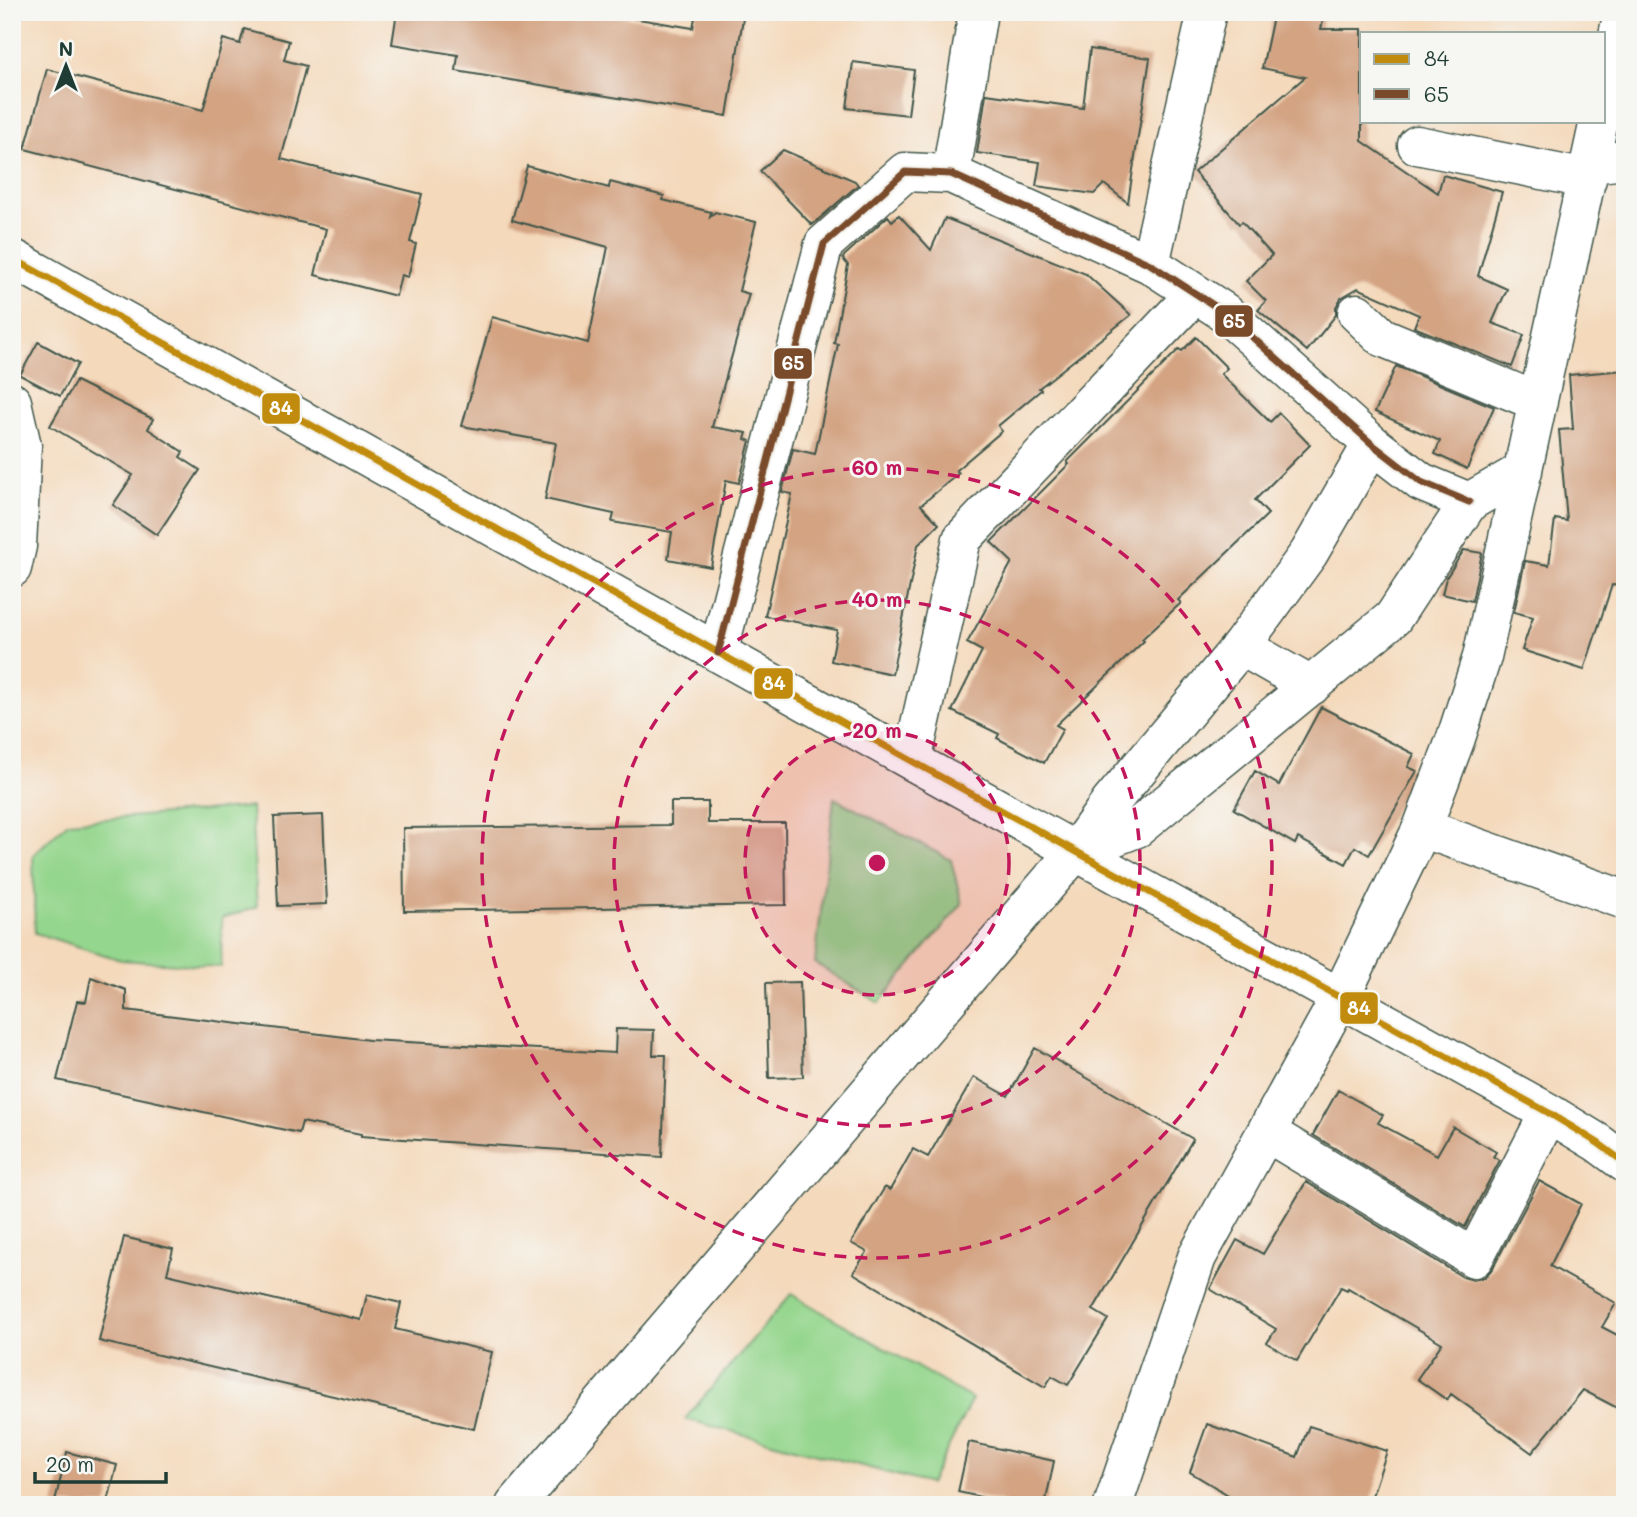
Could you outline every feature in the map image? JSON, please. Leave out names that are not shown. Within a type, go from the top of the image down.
[{"type":"street","points":[[951,174],[978,12]]},
{"type":"street","points":[[1150,264],[1207,12]]},
{"type":"street","points":[[1606,91],[1623,12]]},
{"type":"street","points":[[1112,1505],[1197,1256],[1340,998],[1422,828],[1456,738],[1482,657],[1538,402],[1600,168],[1599,122]]},
{"type":"street","points":[[1417,145],[1600,168]]},
{"type":"street","points":[[719,653],[824,244],[905,172],[951,174],[1150,264],[1224,312],[1372,444],[1421,482],[1469,502]]},
{"type":"street","points":[[12,259],[1549,1113],[1625,1163]]},
{"type":"street","points":[[912,761],[962,539],[1195,294]]},
{"type":"street","points":[[1357,313],[1382,337],[1538,402]]},
{"type":"street","points":[[12,402],[22,446],[17,546],[12,568]]},
{"type":"street","points":[[515,1505],[1075,852],[1110,803],[1241,646],[1309,553],[1372,444]]},
{"type":"street","points":[[1075,852],[1136,828],[1393,618],[1469,502],[1524,471]]},
{"type":"street","points":[[1241,646],[1311,686]]},
{"type":"street","points":[[1422,828],[1625,900]]},
{"type":"street","points":[[1266,1132],[1474,1258],[1549,1113]]},
{"type":"green space","points":[[834,798],[951,860],[962,904],[879,1003],[815,963]]},
{"type":"green space","points":[[251,807],[257,907],[222,918],[221,967],[121,960],[35,933],[33,855],[68,822]]},
{"type":"green space","points":[[791,1294],[972,1399],[930,1484],[685,1419]]},
{"type":"building","points":[[397,12],[596,12],[693,28],[696,12],[744,12],[727,116],[456,71],[458,55],[392,44]]},
{"type":"building","points":[[1274,12],[1325,12],[1321,29],[1362,29],[1362,141],[1438,193],[1443,175],[1502,192],[1478,276],[1507,289],[1492,323],[1524,335],[1512,367],[1414,327],[1419,315],[1358,288],[1341,298],[1336,307],[1336,315],[1307,351],[1258,310],[1266,301],[1246,281],[1272,255],[1242,222],[1239,224],[1194,172],[1305,77],[1262,68]]},
{"type":"building","points":[[244,29],[289,41],[284,60],[306,66],[281,159],[422,194],[410,242],[416,244],[408,277],[401,275],[396,296],[315,275],[326,229],[25,149],[47,69],[203,110],[223,39],[240,44]]},
{"type":"building","points":[[1090,49],[1150,58],[1128,203],[1104,184],[1094,194],[1036,186],[1040,162],[977,153],[986,94],[1083,108]]},
{"type":"building","points":[[853,62],[914,70],[908,115],[847,108]]},
{"type":"building","points":[[783,150],[855,181],[858,185],[812,225],[760,171]]},
{"type":"building","points":[[527,166],[609,188],[610,182],[664,196],[663,200],[711,212],[710,217],[715,212],[756,222],[739,291],[749,294],[712,427],[747,433],[745,439],[750,441],[739,483],[726,480],[711,567],[668,559],[672,532],[612,522],[614,514],[545,499],[556,443],[462,426],[492,317],[588,343],[608,247],[512,220]]},
{"type":"building","points":[[899,215],[931,250],[945,218],[1086,274],[1131,315],[1039,388],[1041,390],[998,426],[1002,431],[956,470],[959,473],[921,505],[939,524],[918,545],[892,674],[831,661],[837,630],[765,616],[792,494],[782,492],[793,449],[815,454],[838,344],[834,343],[848,265],[843,259],[844,256],[888,216],[892,221]]},
{"type":"building","points":[[1196,337],[1227,368],[1221,374],[1270,422],[1279,413],[1310,445],[1255,500],[1268,514],[1178,600],[1181,603],[1142,639],[1144,641],[1056,725],[1063,729],[1044,763],[997,738],[999,734],[952,711],[982,651],[967,643],[1012,562],[991,542],[1179,349],[1182,351]]},
{"type":"building","points":[[38,342],[78,364],[60,396],[20,375]]},
{"type":"building","points":[[1396,366],[1494,407],[1467,469],[1435,454],[1440,441],[1375,412]]},
{"type":"building","points":[[1625,370],[1625,586],[1612,585],[1584,670],[1522,650],[1533,617],[1514,612],[1525,561],[1549,565],[1555,519],[1567,521],[1559,430],[1573,429],[1569,375]]},
{"type":"building","points":[[76,381],[153,419],[148,429],[183,452],[180,457],[200,470],[157,535],[113,505],[133,475],[50,426]]},
{"type":"building","points":[[1464,550],[1482,553],[1472,601],[1442,594],[1446,578]]},
{"type":"building","points":[[1321,707],[1414,754],[1408,767],[1417,771],[1369,855],[1355,847],[1346,864],[1298,838],[1295,844],[1234,809],[1255,771],[1279,785]]},
{"type":"building","points":[[671,802],[708,802],[708,823],[785,823],[786,905],[404,911],[403,828],[671,825]]},
{"type":"building","points":[[323,815],[327,904],[278,906],[274,817]]},
{"type":"building","points":[[91,977],[126,990],[126,1010],[369,1040],[615,1053],[616,1029],[654,1030],[653,1055],[666,1055],[662,1157],[361,1136],[302,1122],[299,1133],[57,1080],[77,1001],[86,1002]]},
{"type":"building","points":[[800,982],[803,1077],[769,1078],[766,983]]},
{"type":"building","points":[[1035,1048],[1193,1139],[1093,1310],[1108,1319],[1068,1385],[1052,1376],[1045,1387],[853,1273],[867,1252],[851,1243],[885,1187],[890,1190],[913,1149],[928,1157],[974,1077],[1008,1096]]},
{"type":"building","points":[[1338,1090],[1383,1115],[1378,1123],[1437,1155],[1453,1127],[1496,1152],[1493,1157],[1500,1160],[1465,1227],[1313,1135]]},
{"type":"building","points":[[1539,1181],[1581,1204],[1550,1266],[1616,1303],[1602,1327],[1625,1339],[1625,1412],[1583,1390],[1532,1453],[1451,1394],[1447,1400],[1417,1379],[1442,1343],[1348,1288],[1347,1290],[1341,1287],[1297,1361],[1267,1343],[1276,1329],[1210,1289],[1237,1240],[1263,1254],[1306,1182],[1463,1277],[1473,1280],[1485,1277],[1493,1268]]},
{"type":"building","points":[[124,1237],[173,1249],[167,1274],[361,1320],[367,1295],[401,1303],[395,1329],[492,1352],[474,1429],[99,1341]]},
{"type":"building","points":[[1207,1424],[1297,1457],[1309,1426],[1387,1451],[1369,1505],[1245,1505],[1190,1472]]},
{"type":"building","points":[[969,1442],[1054,1461],[1045,1505],[1016,1505],[958,1492]]},
{"type":"building","points":[[67,1452],[117,1465],[107,1505],[54,1505]]},
{"type":"transit line","name":"65","points":[[718,653],[824,244],[905,172],[951,174],[1150,264],[1224,312],[1372,444],[1421,482],[1469,502]]},
{"type":"transit line","name":"84","points":[[12,258],[1549,1113],[1625,1163]]}]
